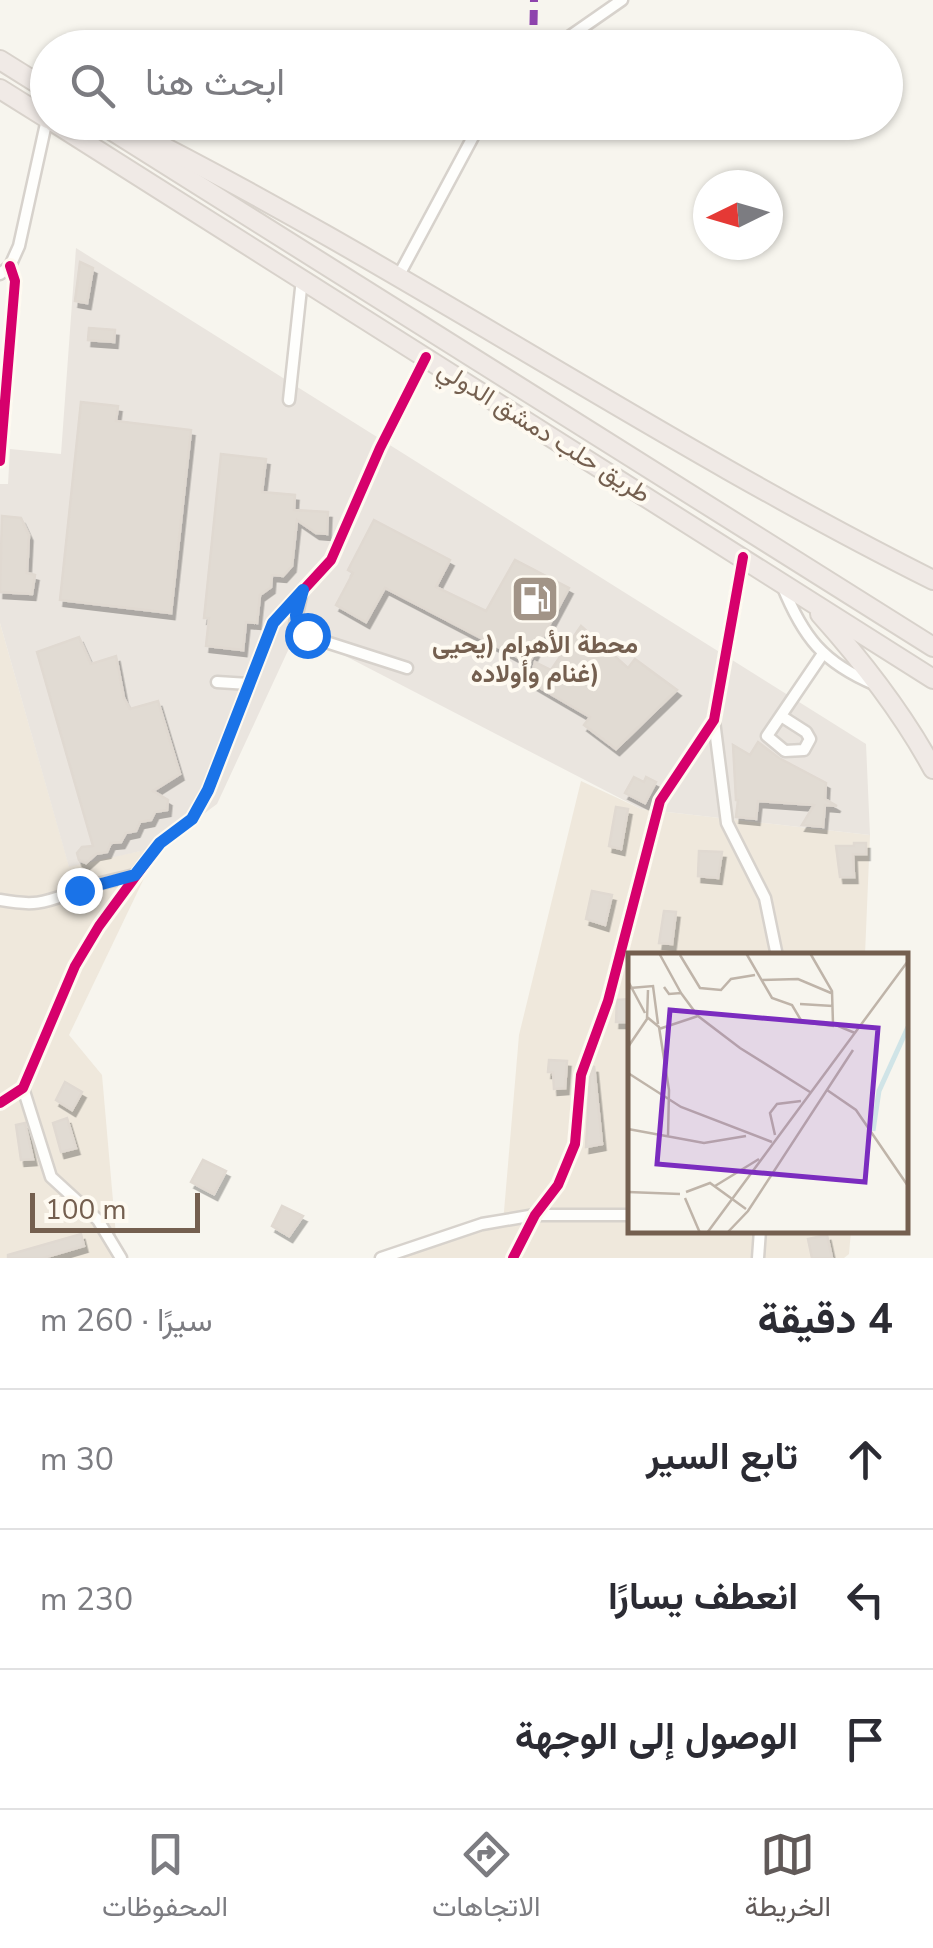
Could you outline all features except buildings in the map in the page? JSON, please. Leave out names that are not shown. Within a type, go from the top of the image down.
[{"type":"highway","points":[[0,60],[30,79]]},
{"type":"highway","name":"طريق حلب دمشق الدولي","points":[[0,89],[30,108]]},
{"type":"highway","name":"طريق حلب دمشق الدولي","points":[[80,140],[933,679]]},
{"type":"highway","name":"طريق حلب دمشق الدولي","points":[[127,140],[933,647]]},
{"type":"highway","points":[[149,140],[399,275],[824,525],[933,580]]},
{"type":"highway","points":[[803,594],[909,726],[933,769]]},
{"type":"street","points":[[579,30],[622,0]]},
{"type":"street","points":[[0,274],[10,266],[18,246],[45,140]]},
{"type":"street","points":[[399,275],[471,140]]},
{"type":"street","points":[[0,461],[15,281],[10,266]]},
{"type":"street","points":[[289,400],[302,280]]},
{"type":"street","points":[[0,1103],[23,1088],[74,966],[135,875],[160,843],[192,819],[208,790],[273,623],[332,560],[380,448],[426,358]]},
{"type":"street","points":[[742,556],[714,720],[727,822],[764,898],[775,953]]},
{"type":"street","points":[[780,580],[802,631],[822,654],[880,687]]},
{"type":"street","points":[[303,590],[296,615],[298,633],[407,668]]},
{"type":"street","points":[[781,716],[822,654]]},
{"type":"street","points":[[217,682],[249,684]]},
{"type":"street","points":[[513,1258],[535,1215],[558,1185],[575,1144],[580,1075],[608,1001],[660,800],[714,720]]},
{"type":"street","points":[[0,900],[36,904],[55,901],[79,890],[135,875]]},
{"type":"street","points":[[23,1088],[51,1177],[98,1220],[121,1258]]},
{"type":"street","points":[[381,1258],[482,1224],[535,1215],[628,1216]]},
{"type":"street","points":[[758,1258],[760,1233]]},
{"type":"shaded area","points":[[76,248],[866,744],[870,835],[641,809],[297,631],[217,804],[159,847],[69,867],[0,623],[0,484],[8,484],[10,449],[61,454]]},
{"type":"shaded area","points":[[0,623],[69,866],[159,847],[69,1035],[102,1075],[118,1258],[0,1258]]},
{"type":"shaded area","points":[[581,781],[641,809],[870,835],[865,953],[628,953],[628,1233],[851,1233],[849,1254],[844,1258],[388,1258],[503,1223],[519,1035]]},
{"type":"marked path","points":[[533,30],[534,0]]},
{"type":"cycle path","points":[[0,461],[15,281],[10,266]]},
{"type":"cycle path","points":[[0,1103],[23,1088],[75,966],[99,926],[160,843],[192,819],[208,791],[273,623],[331,560],[380,448],[426,357]]},
{"type":"cycle path","points":[[513,1258],[535,1215],[558,1185],[575,1144],[581,1075],[608,1001],[660,801],[714,720],[743,557]]},
{"type":"place","name":"محطة الأهرام (يحيى غنام وأولاده)","points":[[535,599]]},
{"type":"route","points":[[79,890],[135,875],[160,843],[192,819],[208,790],[273,623],[303,590],[294,624],[298,633],[307,635]]}]
